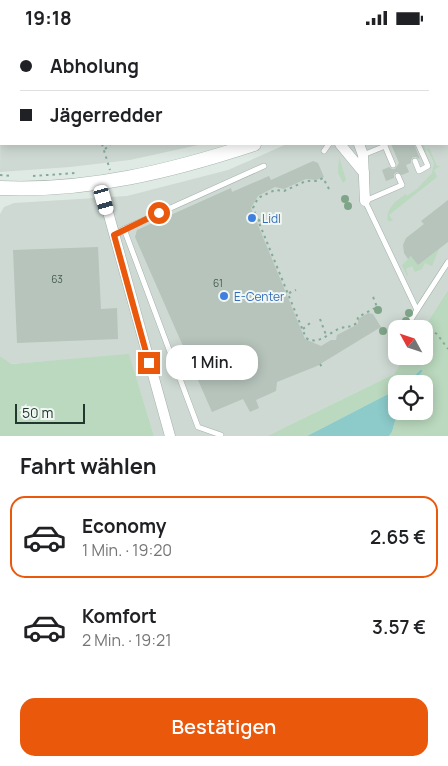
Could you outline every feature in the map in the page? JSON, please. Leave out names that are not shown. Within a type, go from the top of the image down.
[{"type":"street","points":[[0,188],[53,187],[102,177],[197,163],[251,145]]},
{"type":"street","points":[[341,145],[364,173]]},
{"type":"street","points":[[359,145],[363,155],[365,201]]},
{"type":"street","points":[[102,177],[114,235],[170,436]]},
{"type":"lane","points":[[324,151],[328,145]]},
{"type":"lane","points":[[363,155],[385,145],[393,165]]},
{"type":"lane","points":[[416,161],[420,171],[428,166],[418,145]]},
{"type":"lane","points":[[114,235],[264,166]]},
{"type":"lane","points":[[398,176],[402,185],[365,201],[417,310]]},
{"type":"lane","points":[[124,229],[198,427],[221,435]]},
{"type":"lane","points":[[411,319],[448,262]]},
{"type":"path","points":[[102,177],[110,170],[103,145]]},
{"type":"path","points":[[105,149],[110,145]]},
{"type":"path","points":[[25,176],[80,173]]},
{"type":"path","points":[[0,175],[17,176]]},
{"type":"path","points":[[329,189],[324,178],[317,181],[306,181],[284,191],[275,190],[258,197],[253,208],[306,338],[316,341],[343,327],[349,328],[357,323],[358,317],[377,307],[372,294]]},
{"type":"path","points":[[258,221],[265,218]]},
{"type":"path","points":[[288,294],[296,290]]},
{"type":"path","points":[[320,319],[326,336]]},
{"type":"path","points":[[411,319],[437,334],[448,349]]},
{"type":"path","points":[[303,329],[310,323]]},
{"type":"shaded area","points":[[0,145],[198,145],[130,160],[0,172]]},
{"type":"shaded area","points":[[285,145],[448,145],[448,290],[429,320],[388,320],[388,365],[400,365],[394,374],[388,375],[388,377],[267,436],[154,436],[129,355],[10,364],[0,356],[0,214],[4,207],[14,203],[127,196],[228,170]]},
{"type":"green space","points":[[421,145],[424,145],[426,150],[429,148],[437,166],[440,166],[434,170],[437,177],[389,215],[393,221],[388,221],[388,213],[396,202],[406,194],[407,196],[417,189],[432,173],[434,163],[428,150],[424,152]]},
{"type":"green space","points":[[339,157],[346,180],[343,183],[338,173]]},
{"type":"green space","points":[[439,249],[432,266],[425,263],[422,269],[415,272],[412,266],[406,269],[407,276],[402,265],[411,256],[418,265]]},
{"type":"green space","points":[[448,290],[448,436],[389,436],[395,420],[433,420],[433,375],[392,375],[400,365],[433,365],[433,320],[429,320]]},
{"type":"green space","points":[[129,354],[154,436],[0,436],[0,356],[11,364]]},
{"type":"green space","points":[[388,377],[388,394],[307,436],[267,436]]},
{"type":"water","points":[[388,394],[388,420],[395,420],[389,436],[307,436]]},
{"type":"building","points":[[391,145],[414,145],[420,159],[413,157],[411,163],[406,165],[409,172],[402,175],[397,172],[394,174],[394,178],[386,181],[382,170],[389,167],[395,169],[399,163]]},
{"type":"building","points":[[313,161],[318,163],[324,177],[316,180],[306,179],[284,189],[275,187],[258,196],[251,208],[305,339],[321,346],[331,340],[336,340],[337,335],[358,324],[358,319],[368,313],[373,314],[381,327],[317,366],[277,382],[276,391],[256,400],[259,408],[250,412],[243,399],[212,412],[135,237],[137,230],[231,188],[232,192],[269,176],[271,180]]},
{"type":"building","points":[[448,200],[448,242],[418,265],[411,256],[408,259],[404,253],[403,245],[406,238],[424,224],[421,221]]},
{"type":"building","points":[[98,247],[101,309],[117,308],[118,339],[17,343],[13,250]]},
{"type":"waterway","points":[[417,375],[421,371]]},
{"type":"place","name":"Lidl","points":[[252,218]]},
{"type":"place","name":"E-Center","points":[[224,296]]},
{"type":"route","points":[[149,363],[114,235],[159,213]]}]
